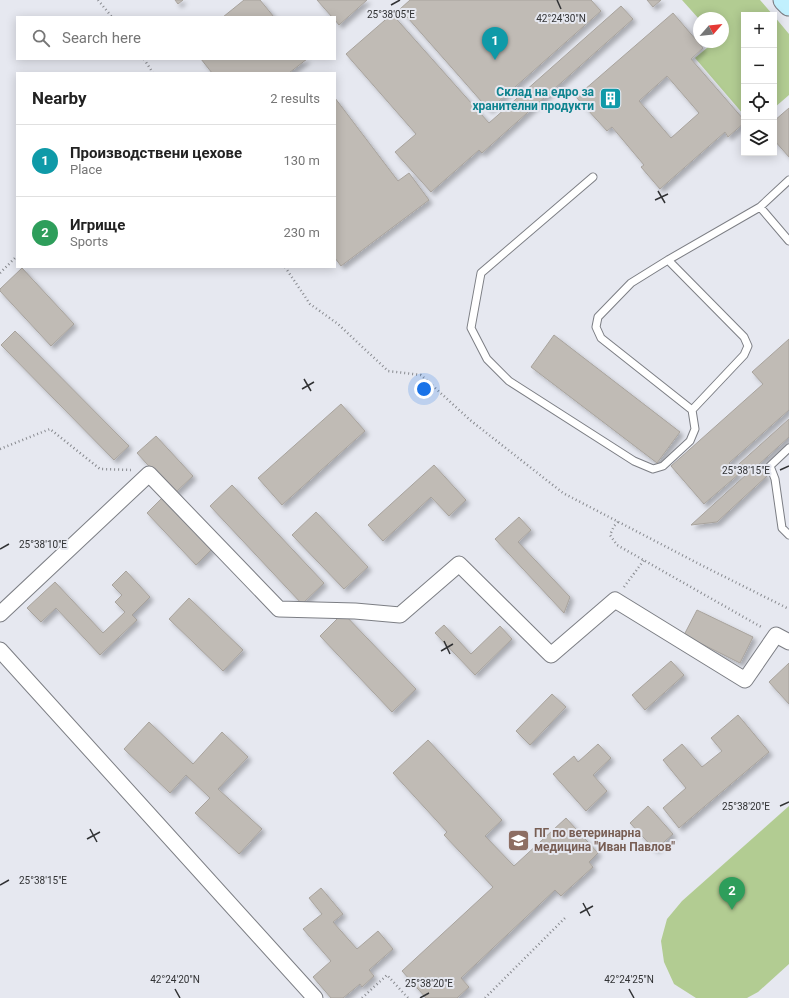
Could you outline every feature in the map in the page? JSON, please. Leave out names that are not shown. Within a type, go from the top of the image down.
[{"type":"main road","points":[[784,0],[789,5]]},
{"type":"street","points":[[0,614],[149,474],[279,609],[355,611],[400,615],[459,564],[551,655],[615,600],[745,680],[783,638]]},
{"type":"street","points":[[0,650],[315,998]]},
{"type":"lane","points":[[593,176],[481,274],[471,328],[487,359],[509,381],[634,461],[653,469],[663,466],[690,441],[695,429],[692,410],[601,338],[596,327],[598,317],[631,283],[760,207],[789,180]]},
{"type":"lane","points":[[760,207],[789,241]]},
{"type":"lane","points":[[668,260],[744,337],[748,346],[744,355],[692,410]]},
{"type":"lane","points":[[789,448],[770,466],[775,479],[782,528],[789,535]]},
{"type":"path","points":[[98,0],[111,16]]},
{"type":"path","points":[[145,60],[152,72]]},
{"type":"path","points":[[0,273],[16,257]]},
{"type":"path","points":[[286,268],[310,304],[338,324],[388,371],[421,375],[470,420],[563,494],[789,609]]},
{"type":"path","points":[[0,450],[50,428],[100,469],[132,470],[149,474]]},
{"type":"path","points":[[618,522],[614,526],[610,535],[617,545],[783,638]]},
{"type":"path","points":[[615,600],[644,560]]},
{"type":"path","points":[[485,998],[565,918]]},
{"type":"path","points":[[362,998],[387,975],[408,998]]},
{"type":"green space","points":[[682,0],[760,0],[770,12],[741,12],[741,112],[695,58],[707,48],[729,48],[729,12],[693,12]]},
{"type":"green space","points":[[777,20],[789,34],[789,95],[777,105]]},
{"type":"green space","points":[[789,806],[789,964],[758,992],[747,998],[696,998],[674,984],[664,962],[661,941],[667,919],[682,901]]},
{"type":"building","points":[[175,0],[183,0],[178,4]]},
{"type":"building","points":[[244,0],[260,0],[273,16],[224,16]]},
{"type":"building","points":[[317,0],[367,0],[339,25],[336,21],[336,16],[331,16]]},
{"type":"building","points":[[410,0],[591,0],[601,11],[489,110],[400,9]]},
{"type":"building","points":[[647,0],[661,0],[653,7]]},
{"type":"building","points":[[621,6],[633,19],[482,153],[479,150],[431,192],[395,152],[416,134],[346,54],[392,14],[489,123]]},
{"type":"building","name":"Склад на едро за хранителни продукти","points":[[673,13],[693,36],[693,48],[703,48],[691,59],[741,117],[741,126],[728,137],[725,132],[660,189],[641,167],[644,165],[612,127],[607,131],[576,97]],"holes":[[[667,76],[699,113],[671,138],[639,101]]]},
{"type":"building","points":[[202,60],[306,60],[290,72],[211,72]]},
{"type":"building","points":[[336,99],[398,181],[409,173],[429,200],[341,266],[336,259]]},
{"type":"building","points":[[789,108],[789,157],[777,143],[777,118]]},
{"type":"building","points":[[22,268],[74,324],[51,346],[0,291],[0,289]]},
{"type":"building","points":[[15,331],[129,446],[114,460],[1,345]]},
{"type":"building","points":[[554,335],[680,432],[657,463],[531,367]]},
{"type":"building","points":[[789,339],[789,410],[729,463],[739,474],[704,504],[671,466],[763,384],[752,372]]},
{"type":"building","points":[[341,404],[365,431],[282,505],[258,478]]},
{"type":"building","points":[[789,419],[789,437],[757,466],[767,476],[717,522],[691,525],[748,473],[739,464]]},
{"type":"building","points":[[156,436],[193,476],[174,494],[137,453]]},
{"type":"building","points":[[434,465],[466,500],[449,516],[431,497],[383,541],[368,525]]},
{"type":"building","points":[[232,485],[324,583],[302,604],[210,506]]},
{"type":"building","points":[[163,497],[212,549],[196,565],[147,513]]},
{"type":"building","points":[[316,512],[368,567],[344,589],[292,535]]},
{"type":"building","points":[[519,517],[531,530],[518,542],[570,597],[564,613],[495,539]]},
{"type":"building","points":[[126,571],[150,597],[132,615],[137,620],[100,655],[56,608],[41,622],[27,608],[55,582],[103,633],[125,612],[115,602],[122,595],[112,585]]},
{"type":"building","points":[[189,598],[243,650],[223,671],[169,619]]},
{"type":"building","points":[[697,610],[753,637],[740,663],[684,635]]},
{"type":"building","points":[[343,613],[416,689],[392,712],[320,636]]},
{"type":"building","points":[[444,625],[471,654],[500,626],[512,639],[475,675],[435,633]]},
{"type":"building","points":[[671,661],[684,675],[645,710],[632,695]]},
{"type":"building","points":[[789,663],[789,704],[769,682]]},
{"type":"building","points":[[552,694],[566,707],[530,745],[516,731]]},
{"type":"building","points":[[738,715],[769,752],[679,828],[663,808],[686,788],[663,760],[682,744],[702,767],[722,751],[711,738]]},
{"type":"building","points":[[149,722],[193,764],[222,732],[248,757],[218,789],[262,829],[239,854],[195,813],[210,798],[186,775],[170,793],[124,749]]},
{"type":"building","points":[[428,740],[502,820],[485,836],[514,866],[566,818],[598,853],[589,862],[593,867],[561,896],[555,890],[461,978],[469,987],[457,998],[426,998],[402,971],[493,887],[444,835],[447,832],[393,773]]},
{"type":"building","points":[[598,744],[611,758],[593,775],[607,791],[586,811],[553,774],[574,756],[578,762]]},
{"type":"building","points":[[648,806],[673,834],[655,850],[630,823]]},
{"type":"building","points":[[321,888],[343,914],[333,922],[357,949],[378,931],[393,949],[369,970],[374,976],[362,987],[360,984],[343,998],[331,998],[313,977],[331,961],[303,929],[322,914],[309,898]]},
{"type":"place","name":"Производствени цехове","points":[[495,60]]},
{"type":"place","name":"Склад на едро за хранителни продукти","points":[[610,99]]},
{"type":"place","name":"ПГ по ветеринарна медицина \"Иван Павлов\"","points":[[518,840]]},
{"type":"place","name":"Игрище","points":[[732,910]]}]
